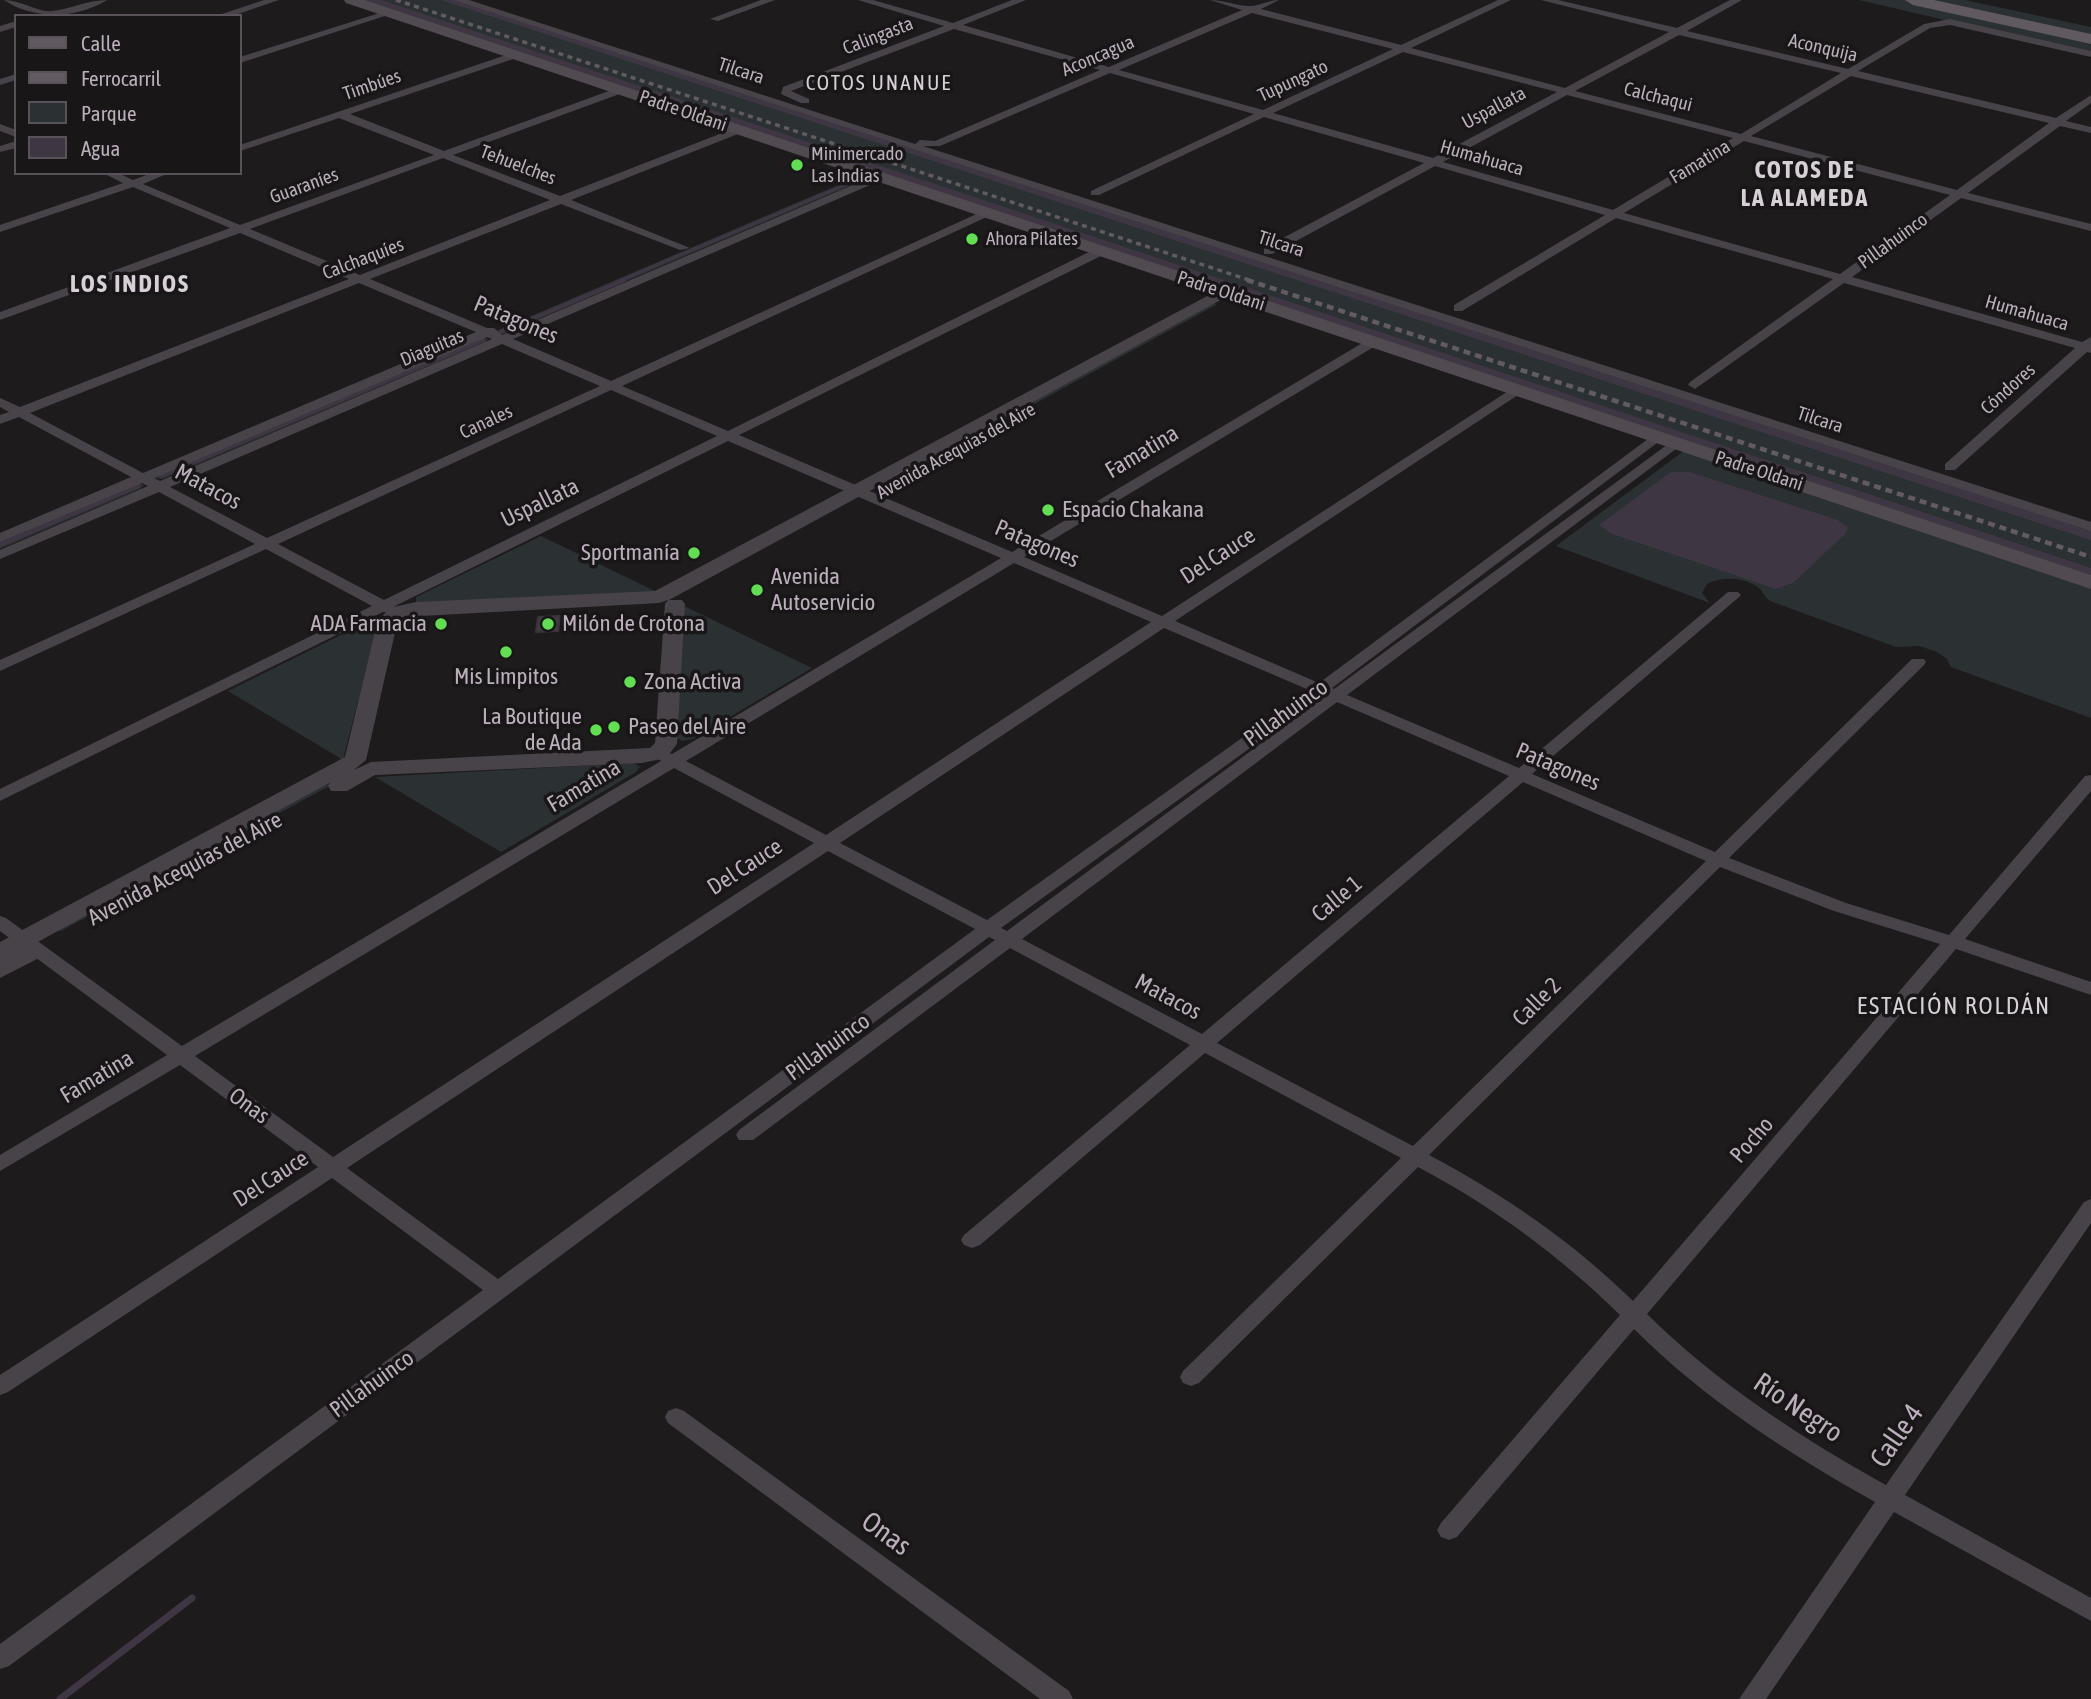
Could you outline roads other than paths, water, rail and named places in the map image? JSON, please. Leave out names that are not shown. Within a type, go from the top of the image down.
[{"type":"main road","name":"Padre Oldani","points":[[351,0],[2091,582]]},
{"type":"main road","points":[[1913,0],[2091,39]]},
{"type":"street","points":[[9,0],[44,14]]},
{"type":"street","points":[[56,14],[102,0]]},
{"type":"street","points":[[228,14],[274,0]]},
{"type":"street","name":"Tilcara","points":[[459,0],[2091,527]]},
{"type":"street","points":[[715,19],[770,0]]},
{"type":"street","name":"Humahuaca","points":[[863,0],[2089,346]]},
{"type":"street","name":"Calingasta","points":[[787,89],[1021,0]]},
{"type":"street","name":"Calchaqui","points":[[1215,0],[2091,228]]},
{"type":"street","name":"Aconcagua","points":[[936,144],[1274,0]]},
{"type":"street","name":"Tupungato","points":[[1095,193],[1506,0]]},
{"type":"street","name":"Aconquija","points":[[1546,0],[2091,130]]},
{"type":"street","name":"Uspallata","points":[[1268,251],[1737,0]]},
{"type":"street","points":[[242,59],[389,13]]},
{"type":"street","name":"Famatina","points":[[1458,308],[1927,26],[1945,22],[2091,54]]},
{"type":"street","name":"Timbúes","points":[[242,145],[515,55]]},
{"type":"street","name":"Tilcara","points":[[787,89],[785,92],[788,95],[822,110],[916,142],[936,144]]},
{"type":"street","name":"Guaraníes","points":[[0,316],[621,90]]},
{"type":"street","name":"Pillahuinco","points":[[1695,385],[2091,98]]},
{"type":"street","name":"Tehuelches","points":[[339,114],[684,248]]},
{"type":"street","name":"Calchaquíes","points":[[0,420],[739,130]]},
{"type":"street","name":"Diaguitas","points":[[0,538],[684,248],[872,174]]},
{"type":"street","name":"Diaguitas","points":[[0,555],[502,339],[872,174]]},
{"type":"street","name":"Patagones","points":[[113,175],[1717,859],[1840,907],[2091,989]]},
{"type":"street","points":[[0,229],[158,175]]},
{"type":"street","name":"Canales","points":[[0,666],[987,213]]},
{"type":"street","name":"Uspallata","points":[[0,796],[390,609],[728,436],[1101,251]]},
{"type":"street","name":"Avenida Acequias del Aire","points":[[390,609],[667,601],[1231,294]]},
{"type":"street","name":"Famatina","points":[[0,1164],[666,757],[1013,558],[1373,342]]},
{"type":"street","name":"Cóndores","points":[[1950,467],[2089,346]]},
{"type":"street","name":"Del Cauce","points":[[0,1386],[1516,390]]},
{"type":"street","name":"Matacos","points":[[0,402],[390,609]]},
{"type":"street","name":"Pillahuinco","points":[[747,1135],[1009,940],[1327,693],[1666,440]]},
{"type":"street","name":"Calle 1","points":[[972,1240],[1733,595]]},
{"type":"street","points":[[666,757],[667,601]]},
{"type":"street","points":[[363,765],[390,609]]},
{"type":"street","name":"Calle 2","points":[[1191,1377],[1918,662]]},
{"type":"street","name":"Pillahuinco","points":[[0,1658],[987,929],[1327,693]]},
{"type":"street","name":"Avenida Acequias del Aire","points":[[0,970],[30,944],[363,765],[666,757]]},
{"type":"street","name":"Matacos","points":[[666,757],[1456,1178],[1529,1226],[1595,1277],[1633,1316]]},
{"type":"street","name":"Pocho","points":[[1449,1530],[2091,780]]},
{"type":"street","name":"Onas","points":[[0,922],[498,1290]]},
{"type":"street","name":"Avenida Acequias del Aire","points":[[0,952],[30,944]]},
{"type":"street","name":"Calle 4","points":[[1752,1699],[2091,1207]]},
{"type":"street","name":"Río Negro","points":[[1633,1316],[1665,1347],[1736,1404],[1817,1458],[2091,1610]]},
{"type":"street","name":"Onas","points":[[676,1417],[1060,1699]]},
{"type":"water","points":[[1671,472],[1689,472],[1838,520],[1848,528],[1845,534],[1793,583],[1776,589],[1612,534],[1599,525]]},
{"type":"waterway","points":[[371,0],[875,167]]},
{"type":"waterway","points":[[446,0],[2091,535]]},
{"type":"waterway","points":[[881,169],[1237,288]]},
{"type":"waterway","points":[[619,281],[864,177]]},
{"type":"waterway","points":[[501,332],[624,280]]},
{"type":"waterway","points":[[1244,290],[2091,573]]},
{"type":"waterway","points":[[161,476],[483,340]]},
{"type":"waterway","points":[[0,545],[138,486]]},
{"type":"waterway","points":[[60,1699],[192,1598]]},
{"type":"railway","points":[[396,0],[1252,281]]},
{"type":"railway","points":[[1247,280],[2091,557]]},
{"type":"place","name":"Minimercado Las Indias","points":[[797,165]]},
{"type":"place","name":"Ahora Pilates","points":[[972,239]]},
{"type":"place","name":"Espacio Chakana","points":[[1048,510]]},
{"type":"place","name":"Sportmanía","points":[[694,553]]},
{"type":"place","name":"Avenida Autoservicio","points":[[757,590]]},
{"type":"place","name":"ADA Farmacia","points":[[441,624]]},
{"type":"place","name":"Milón de Crotona","points":[[548,624]]},
{"type":"place","name":"Mis Limpitos","points":[[506,652]]},
{"type":"place","name":"Zona Activa","points":[[630,682]]},
{"type":"place","name":"Paseo del Aire","points":[[614,727]]},
{"type":"place","name":"La Boutique de Ada","points":[[596,730]]},
{"type":"district","name":"COTOS UNANUE","points":[[879,83]]},
{"type":"district","name":"COTOS DE LA ALAMEDA","points":[[1805,184]]},
{"type":"district","name":"LOS INDIOS","points":[[130,284]]},
{"type":"district","name":"ESTACIÓN ROLDÁN","points":[[1954,1006]]}]
